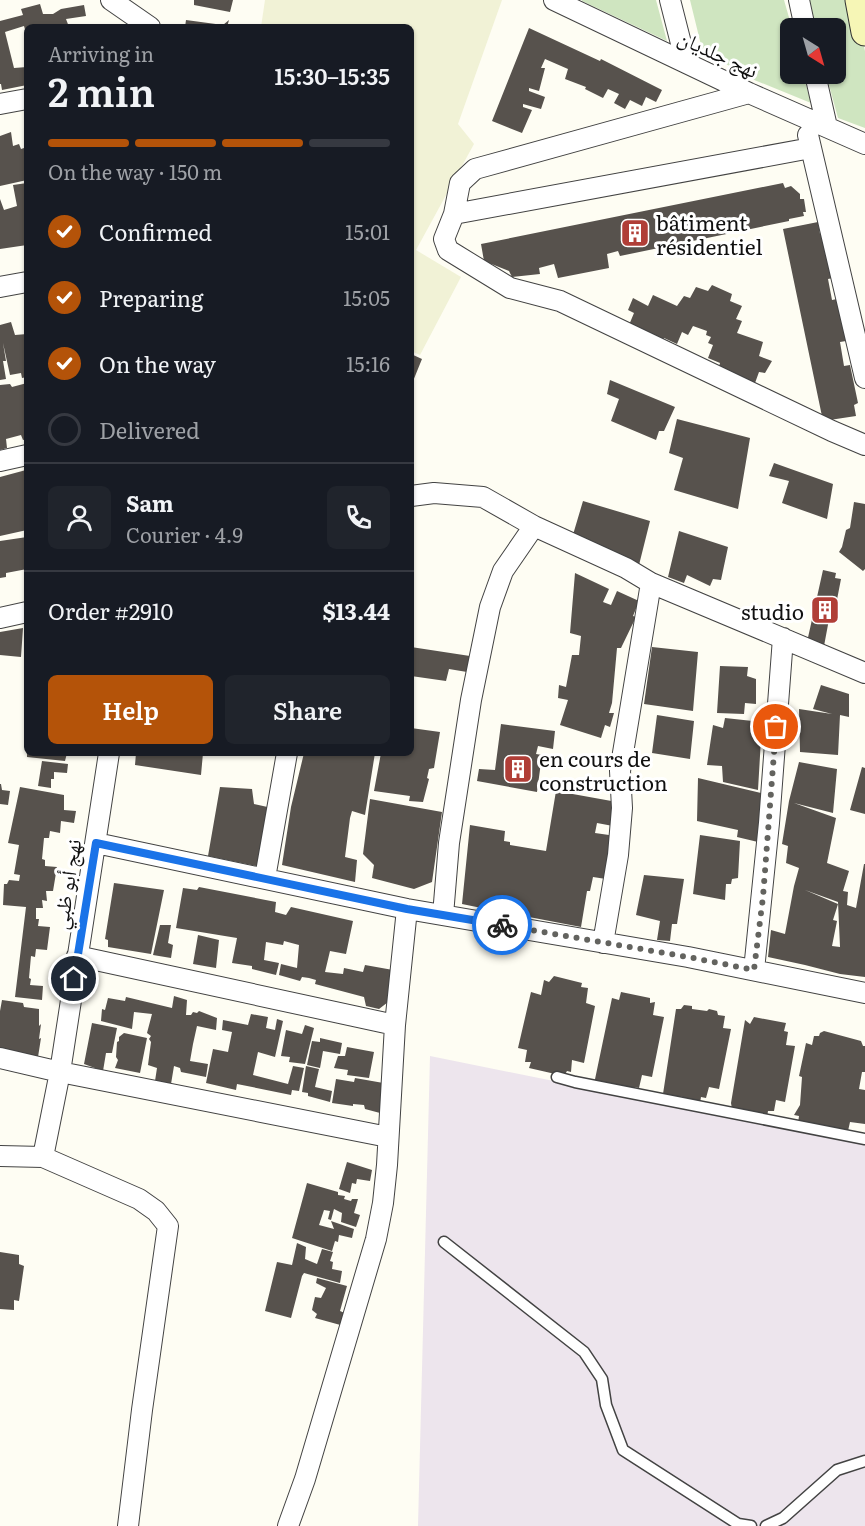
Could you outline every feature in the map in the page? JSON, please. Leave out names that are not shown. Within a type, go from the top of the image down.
[{"type":"main road","points":[[859,0],[865,32]]},
{"type":"street","points":[[111,0],[146,24]]},
{"type":"street","name":"نهج جلديان","points":[[554,0],[749,93],[865,144]]},
{"type":"street","points":[[670,0],[686,63]]},
{"type":"street","points":[[799,0],[803,18]]},
{"type":"street","points":[[817,84],[826,128]]},
{"type":"street","points":[[749,93],[476,169],[460,183],[454,214],[444,239],[448,250],[510,288],[560,301],[865,445]]},
{"type":"street","points":[[0,104],[24,100]]},
{"type":"street","points":[[804,118],[865,378]]},
{"type":"street","points":[[454,214],[811,148]]},
{"type":"street","points":[[0,287],[24,283]]},
{"type":"street","points":[[0,461],[24,456]]},
{"type":"street","points":[[414,496],[434,493],[483,497],[534,526],[626,568],[651,583],[865,673]]},
{"type":"street","points":[[443,915],[449,843],[471,700],[490,607],[503,572],[534,526]]},
{"type":"street","points":[[603,943],[618,855],[622,808],[620,771],[651,583]]},
{"type":"street","points":[[0,618],[24,613]]},
{"type":"street","points":[[754,970],[768,834],[783,638]]},
{"type":"street","name":"نهج أبو ظبي","points":[[43,1157],[60,1072],[109,756]]},
{"type":"street","points":[[265,878],[285,756]]},
{"type":"street","points":[[96,843],[407,909],[754,970],[865,993]]},
{"type":"street","points":[[288,1526],[376,1239],[383,1203],[395,1025],[407,909]]},
{"type":"street","points":[[77,956],[395,1025]]},
{"type":"street","points":[[0,1058],[388,1137]]},
{"type":"street","points":[[0,1156],[43,1157],[139,1199],[156,1211],[168,1226],[128,1526]]},
{"type":"lane","points":[[557,1077],[865,1139]]},
{"type":"lane","points":[[444,1242],[584,1352],[602,1378],[606,1405],[623,1450],[738,1524],[751,1526]]},
{"type":"lane","points":[[766,1526],[783,1518],[837,1470],[862,1460],[865,1461]]},
{"type":"shaded area","points":[[430,1056],[865,1144],[865,1526],[418,1526]]},
{"type":"green space","points":[[265,0],[502,0],[458,124],[474,144],[416,250],[461,277],[420,355],[414,352],[414,24],[261,24]]},
{"type":"green space","points":[[656,0],[667,41],[582,1]]},
{"type":"green space","points":[[690,0],[784,0],[789,18],[780,18],[780,84],[806,84],[811,103],[747,77],[702,49]]},
{"type":"green space","points":[[808,0],[853,0],[865,51],[865,128],[838,118],[829,84],[846,84],[846,18],[812,18]]},
{"type":"building","points":[[194,0],[233,0],[230,12],[194,5]]},
{"type":"building","points":[[40,4],[43,14],[53,14],[61,9],[84,5],[86,16],[66,19],[68,24],[24,24],[24,26],[5,32],[14,68],[24,67],[24,86],[2,90],[0,84],[0,21],[23,15],[21,9]]},
{"type":"building","points":[[186,20],[216,24],[185,24]]},
{"type":"building","points":[[529,28],[600,61],[601,59],[662,90],[656,102],[646,97],[642,106],[630,100],[625,109],[614,103],[619,94],[608,89],[603,98],[585,89],[586,87],[565,79],[568,69],[545,59],[541,68],[545,68],[539,91],[529,88],[529,91],[545,97],[541,109],[523,104],[523,107],[532,110],[522,133],[492,121]]},
{"type":"building","points":[[11,132],[13,146],[19,144],[21,149],[24,148],[24,181],[0,186],[0,136]]},
{"type":"building","points":[[24,183],[24,245],[0,249],[0,199],[4,210],[17,206],[13,185]]},
{"type":"building","name":"bâtiment résidentiel","points":[[783,183],[785,188],[791,186],[800,194],[800,199],[804,199],[806,212],[803,212],[804,216],[620,256],[618,251],[607,254],[609,268],[558,278],[554,264],[539,268],[540,274],[512,277],[509,271],[484,261],[481,244]]},
{"type":"building","name":"bâtiment résidentiel","points":[[818,222],[820,234],[824,234],[833,278],[828,279],[832,300],[837,299],[846,341],[840,342],[844,366],[850,365],[858,403],[854,405],[856,416],[823,421],[783,229]]},
{"type":"building","name":"bâtiment résidentiel","points":[[712,285],[732,294],[730,301],[742,306],[736,319],[742,321],[737,333],[763,342],[759,356],[772,361],[765,373],[759,372],[755,383],[743,377],[741,381],[718,370],[720,363],[708,358],[713,345],[708,343],[711,337],[706,335],[707,331],[693,326],[688,335],[682,332],[677,344],[664,338],[661,345],[629,325],[634,313],[628,310],[633,298],[648,306],[653,295],[677,306],[684,296],[690,298],[696,287],[708,291]]},
{"type":"building","points":[[11,322],[15,335],[24,334],[24,378],[22,378],[21,373],[10,375],[3,343],[6,379],[0,380],[0,325]]},
{"type":"building","points":[[414,355],[422,359],[414,379]]},
{"type":"building","points":[[610,380],[675,407],[664,431],[659,431],[656,440],[611,421],[619,399],[607,394]]},
{"type":"building","points":[[10,384],[12,387],[24,384],[24,440],[21,435],[6,439],[7,448],[0,450],[0,385]]},
{"type":"building","points":[[677,419],[750,438],[738,509],[674,490],[683,458],[669,453]]},
{"type":"building","points":[[774,463],[833,484],[827,519],[782,503],[789,481],[769,476]]},
{"type":"building","points":[[24,471],[24,531],[0,536],[0,477]]},
{"type":"building","points":[[583,501],[650,521],[638,569],[572,538]]},
{"type":"building","points":[[854,502],[865,504],[865,569],[863,571],[839,552],[846,530],[850,528]]},
{"type":"building","points":[[679,531],[728,547],[721,580],[713,579],[710,586],[687,575],[684,583],[668,577]]},
{"type":"building","points":[[24,537],[24,570],[6,573],[6,577],[0,578],[0,541]]},
{"type":"building","name":"studio","points":[[823,570],[836,573],[835,578],[841,579],[834,615],[830,614],[824,646],[807,642]]},
{"type":"building","points":[[575,573],[609,589],[603,602],[611,605],[617,591],[639,601],[633,616],[636,617],[621,648],[617,648],[609,713],[614,713],[610,727],[605,725],[601,738],[560,725],[568,700],[558,698],[559,685],[566,687],[572,655],[579,655],[581,636],[570,633]]},
{"type":"building","points":[[23,628],[21,657],[0,655],[0,632]]},
{"type":"building","points":[[414,647],[470,656],[467,672],[449,669],[446,681],[414,676]]},
{"type":"building","points":[[652,647],[698,652],[693,711],[644,704]]},
{"type":"building","points":[[720,666],[748,667],[747,676],[756,679],[756,704],[745,703],[744,714],[717,713]]},
{"type":"building","points":[[821,685],[849,694],[849,717],[840,715],[838,755],[800,752],[799,709],[832,714],[813,709]]},
{"type":"building","points":[[657,715],[694,721],[690,759],[652,753]]},
{"type":"building","points":[[725,718],[762,722],[758,790],[723,782],[722,766],[707,765],[713,725],[723,728]]},
{"type":"building","name":"en cours de construction","points":[[501,724],[555,731],[553,749],[538,746],[536,754],[542,755],[537,792],[477,781],[479,769],[495,770]]},
{"type":"building","points":[[414,728],[440,732],[434,768],[429,769],[423,802],[409,801],[410,796],[374,791],[380,756],[414,756]]},
{"type":"building","points":[[27,756],[66,756],[65,761]]},
{"type":"building","points":[[136,756],[203,756],[201,775],[135,765]]},
{"type":"building","points":[[303,756],[375,756],[365,815],[352,811],[350,818],[345,857],[357,860],[355,882],[282,865],[291,807]]},
{"type":"building","points":[[42,761],[68,764],[67,773],[54,772],[51,788],[38,786]]},
{"type":"building","points":[[799,762],[837,769],[833,813],[794,803],[836,818],[827,863],[849,871],[843,891],[848,892],[847,905],[856,908],[865,864],[865,977],[840,974],[768,957],[771,930],[785,934],[799,868],[786,863],[788,846],[782,844],[789,801]],"holes":[[[805,890],[838,902],[840,947],[832,946],[837,921],[833,920],[838,904]]]},
{"type":"building","points":[[862,767],[865,768],[865,814],[850,810]]},
{"type":"building","points":[[698,778],[761,793],[758,842],[737,837],[738,830],[697,821]]},
{"type":"building","points":[[0,784],[2,790],[10,791],[8,805],[0,804]]},
{"type":"building","points":[[20,787],[64,795],[64,810],[76,811],[74,823],[61,821],[60,833],[50,831],[49,838],[44,838],[42,859],[45,860],[45,866],[57,867],[53,891],[46,891],[47,901],[42,900],[43,908],[36,908],[38,926],[50,927],[47,950],[36,949],[35,957],[31,956],[30,985],[43,986],[42,1000],[15,997],[26,907],[3,905],[4,884],[7,884],[9,880],[19,881],[20,875],[14,874],[19,845],[8,843]]},
{"type":"building","points":[[220,787],[252,789],[254,804],[272,808],[266,868],[208,856]]},
{"type":"building","points":[[556,791],[617,802],[613,826],[597,823],[595,833],[616,836],[606,879],[593,877],[590,891],[587,891],[581,927],[529,917],[528,921],[501,915],[501,912],[462,904],[470,825],[505,831],[504,841],[510,842],[510,845],[546,851]]},
{"type":"building","points":[[370,799],[442,812],[432,882],[414,889],[372,878],[374,865],[363,854]]},
{"type":"building","points":[[700,835],[740,841],[738,878],[732,879],[731,884],[726,884],[725,900],[693,894]]},
{"type":"building","points":[[644,875],[684,879],[677,924],[672,924],[670,941],[657,940],[660,921],[636,915]]},
{"type":"building","points":[[114,883],[164,890],[151,954],[108,947],[108,940],[105,939]]},
{"type":"building","points":[[199,887],[276,902],[275,912],[286,915],[291,907],[353,921],[346,954],[330,951],[325,972],[343,974],[344,968],[363,972],[365,965],[393,970],[392,999],[379,1009],[366,1006],[364,997],[315,984],[316,980],[302,977],[300,981],[279,975],[281,964],[297,968],[299,945],[284,941],[283,945],[266,942],[264,960],[279,963],[276,975],[252,969],[252,966],[232,963],[237,938],[176,928],[183,888],[197,890]]},
{"type":"building","points":[[160,925],[171,925],[168,943],[173,945],[171,958],[153,955]]},
{"type":"building","points":[[198,935],[219,940],[216,968],[193,964]]},
{"type":"building","points":[[554,976],[582,983],[581,987],[588,988],[586,1003],[595,1006],[584,1063],[572,1060],[571,1072],[567,1071],[564,1076],[529,1068],[531,1062],[525,1062],[527,1050],[518,1048],[531,992],[541,995],[544,980],[549,982]]},
{"type":"building","points":[[621,992],[650,998],[650,1003],[655,1002],[653,1015],[664,1017],[652,1077],[642,1075],[639,1088],[634,1087],[632,1092],[594,1084],[612,998],[619,1000]]},
{"type":"building","points":[[174,996],[187,1000],[186,1015],[199,1011],[217,1018],[216,1030],[197,1026],[193,1044],[190,1061],[208,1064],[206,1077],[181,1072],[180,1068],[174,1066],[171,1084],[155,1081],[157,1068],[148,1065],[151,1036],[147,1033],[152,1014],[134,1012],[132,1029],[101,1021],[102,1009],[105,1010],[108,998],[125,1001],[126,997],[172,1008]]},
{"type":"building","points":[[2,1000],[23,1003],[24,1007],[39,1009],[39,1026],[41,1024],[39,1039],[41,1038],[38,1057],[19,1060],[0,1052]]},
{"type":"building","points":[[684,1005],[692,1006],[692,1009],[717,1011],[718,1015],[725,1016],[723,1028],[731,1029],[719,1089],[709,1087],[706,1098],[701,1097],[700,1103],[685,1100],[683,1097],[663,1094],[676,1009],[681,1009]]},
{"type":"building","points":[[251,1014],[268,1017],[266,1028],[275,1030],[277,1019],[283,1021],[275,1057],[258,1052],[253,1075],[288,1084],[293,1066],[304,1068],[299,1091],[292,1090],[291,1095],[237,1084],[236,1090],[206,1083],[213,1049],[228,1052],[232,1032],[222,1030],[223,1020],[248,1025]]},
{"type":"building","points":[[754,1017],[786,1023],[784,1031],[788,1032],[786,1045],[795,1046],[785,1102],[776,1100],[774,1111],[768,1111],[767,1117],[732,1109],[731,1103],[745,1020],[750,1024]]},
{"type":"building","points":[[92,1023],[117,1028],[112,1053],[106,1053],[103,1071],[84,1064]]},
{"type":"building","points":[[305,1025],[314,1028],[305,1064],[289,1062],[290,1057],[281,1056],[286,1030],[302,1034]]},
{"type":"building","points":[[824,1031],[861,1041],[865,1046],[865,1072],[862,1072],[859,1089],[865,1090],[865,1124],[850,1122],[848,1131],[798,1123],[799,1116],[794,1115],[800,1105],[802,1077],[799,1076],[806,1043],[812,1045],[814,1036],[819,1036]]},
{"type":"building","points":[[124,1033],[147,1038],[140,1073],[115,1068],[118,1060],[116,1057],[117,1042]]},
{"type":"building","points":[[320,1038],[342,1043],[340,1054],[323,1051],[320,1068],[307,1065],[312,1041],[320,1042]]},
{"type":"building","points":[[347,1047],[374,1052],[369,1078],[347,1075],[348,1070],[334,1068],[338,1056],[345,1056]]},
{"type":"building","points":[[306,1066],[319,1069],[315,1087],[332,1091],[330,1102],[302,1092]]},
{"type":"building","points":[[355,1078],[389,1084],[380,1113],[365,1109],[364,1105],[332,1103],[336,1079],[354,1082]]},
{"type":"building","points":[[347,1162],[372,1170],[370,1181],[357,1179],[356,1184],[352,1183],[350,1193],[339,1189]]},
{"type":"building","points":[[307,1183],[338,1192],[338,1195],[345,1196],[344,1199],[351,1201],[358,1199],[354,1213],[360,1215],[356,1227],[341,1222],[342,1213],[334,1209],[331,1220],[328,1219],[330,1211],[324,1210],[319,1225],[334,1229],[331,1221],[354,1229],[352,1238],[339,1235],[338,1242],[335,1241],[332,1251],[292,1238]]},
{"type":"building","points":[[297,1243],[306,1247],[305,1259],[317,1264],[322,1249],[333,1252],[330,1261],[333,1262],[332,1269],[342,1271],[340,1283],[304,1273],[291,1318],[265,1311],[277,1262],[292,1265]]},
{"type":"building","points":[[0,1252],[19,1255],[19,1264],[24,1266],[19,1301],[14,1300],[14,1310],[0,1309]]},
{"type":"building","points":[[317,1278],[347,1286],[340,1311],[347,1314],[344,1326],[315,1318],[317,1314],[312,1310],[315,1297],[321,1298],[326,1288],[316,1283]]},
{"type":"way so far","points":[[502,925],[754,970],[763,897],[776,727]]},
{"type":"place","name":"bâtiment résidentiel","points":[[635,233]]},
{"type":"place","name":"studio","points":[[825,610]]},
{"type":"place","name":"en cours de construction","points":[[518,769]]},
{"type":"route","points":[[74,979],[96,843],[407,909],[502,925]]}]
